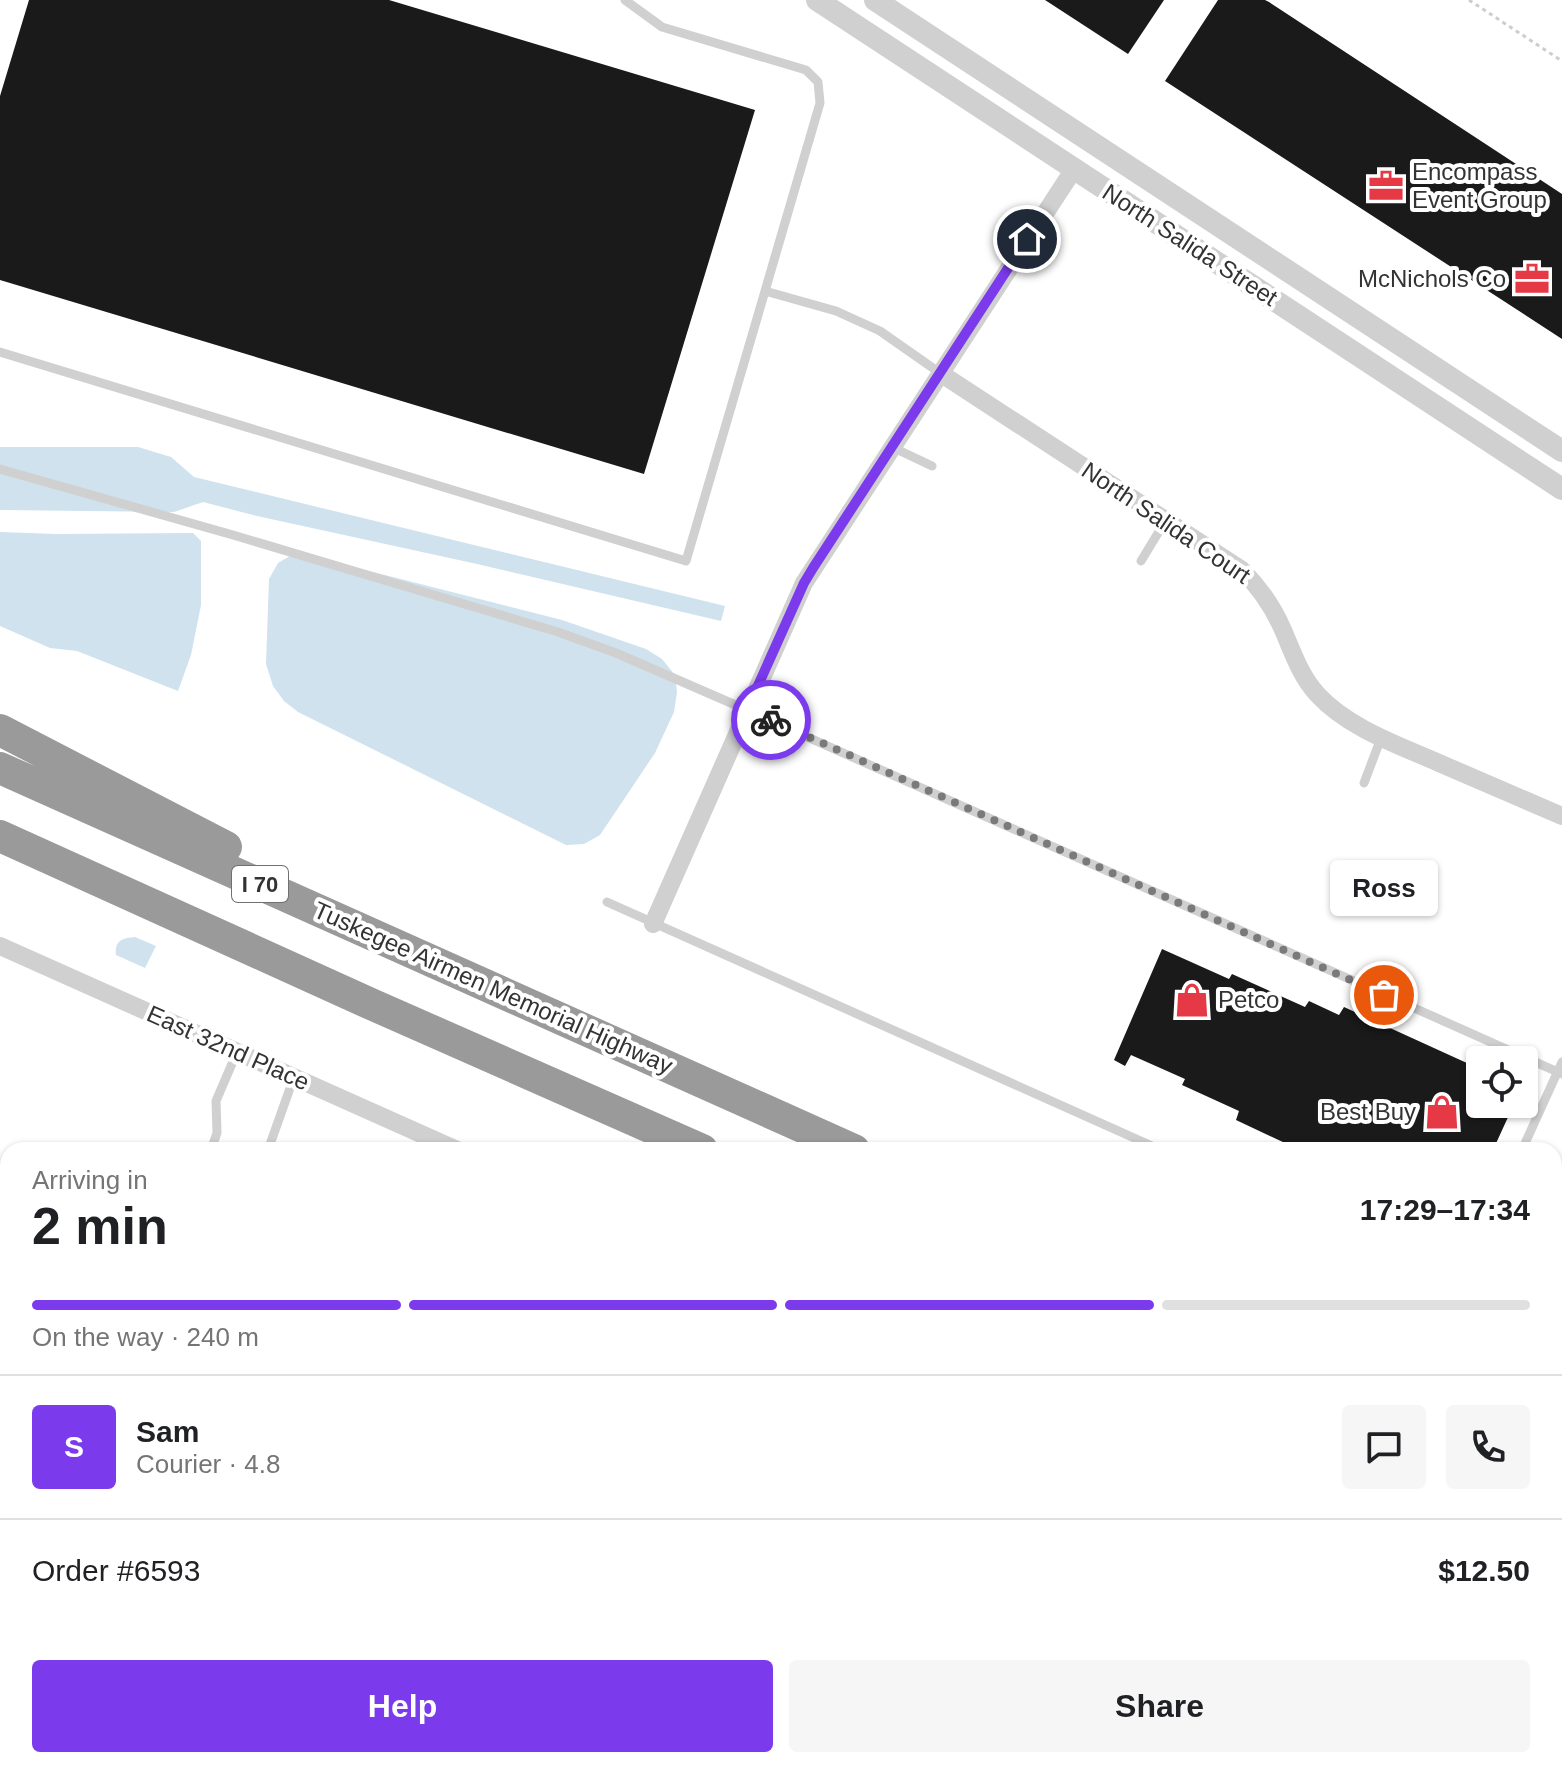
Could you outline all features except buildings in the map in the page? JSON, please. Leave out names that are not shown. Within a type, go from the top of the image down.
[{"type":"highway","points":[[0,730],[520,1000]]},
{"type":"highway","name":"Tuskegee Airmen Memorial Highway","points":[[0,768],[836,1142]]},
{"type":"highway","name":"I 70","points":[[0,836],[684,1142]]},
{"type":"highway","points":[[0,852],[371,1004]]},
{"type":"street","name":"North Salida Street","points":[[817,0],[1562,489]]},
{"type":"street","name":"North Salida Street","points":[[875,0],[1562,451]]},
{"type":"street","points":[[653,924],[804,583],[1074,169]]},
{"type":"street","name":"North Salida Court","points":[[940,373],[1242,570],[1256,583],[1276,616],[1297,664],[1318,695],[1333,708],[1381,738],[1562,816]]},
{"type":"street","name":"East 32nd Place","points":[[0,946],[439,1142]]},
{"type":"lane","points":[[0,352],[686,561],[820,103],[818,82],[806,70],[662,27],[636,3],[625,0]]},
{"type":"lane","points":[[765,291],[836,311],[880,331],[940,373]]},
{"type":"lane","points":[[892,446],[932,466]]},
{"type":"lane","points":[[0,469],[558,632],[616,653],[1560,1073]]},
{"type":"lane","points":[[1141,561],[1166,520]]},
{"type":"lane","points":[[1364,783],[1381,738]]},
{"type":"lane","points":[[607,902],[1143,1142]]},
{"type":"lane","points":[[214,1142],[217,1133],[216,1101],[237,1052]]},
{"type":"lane","points":[[1526,1142],[1560,1073],[1562,1062]]},
{"type":"lane","points":[[271,1142],[294,1077]]},
{"type":"path","points":[[1469,0],[1562,61]]},
{"type":"water","points":[[0,447],[138,447],[171,457],[194,477],[725,606],[721,621],[203,502],[174,512],[0,510]]},
{"type":"water","points":[[0,532],[193,533],[201,541],[201,605],[191,655],[178,691],[77,651],[50,648],[0,626]]},
{"type":"water","points":[[290,556],[310,556],[562,620],[646,649],[662,659],[675,675],[677,692],[674,712],[655,753],[600,835],[584,844],[566,845],[298,712],[284,701],[273,686],[266,664],[269,579],[278,563]]},
{"type":"water","points":[[135,937],[156,946],[145,968],[116,955],[116,946],[120,941]]},
{"type":"way so far","points":[[771,720],[1384,995]]},
{"type":"place","name":"Encompass Event Group","points":[[1386,186]]},
{"type":"place","name":"McNichols Co","points":[[1532,279]]},
{"type":"place","name":"Ross","points":[[1384,995]]},
{"type":"place","name":"Petco","points":[[1192,1000]]},
{"type":"place","name":"Best Buy","points":[[1442,1112]]},
{"type":"route","points":[[771,720],[747,710],[804,583],[1027,239]]}]
